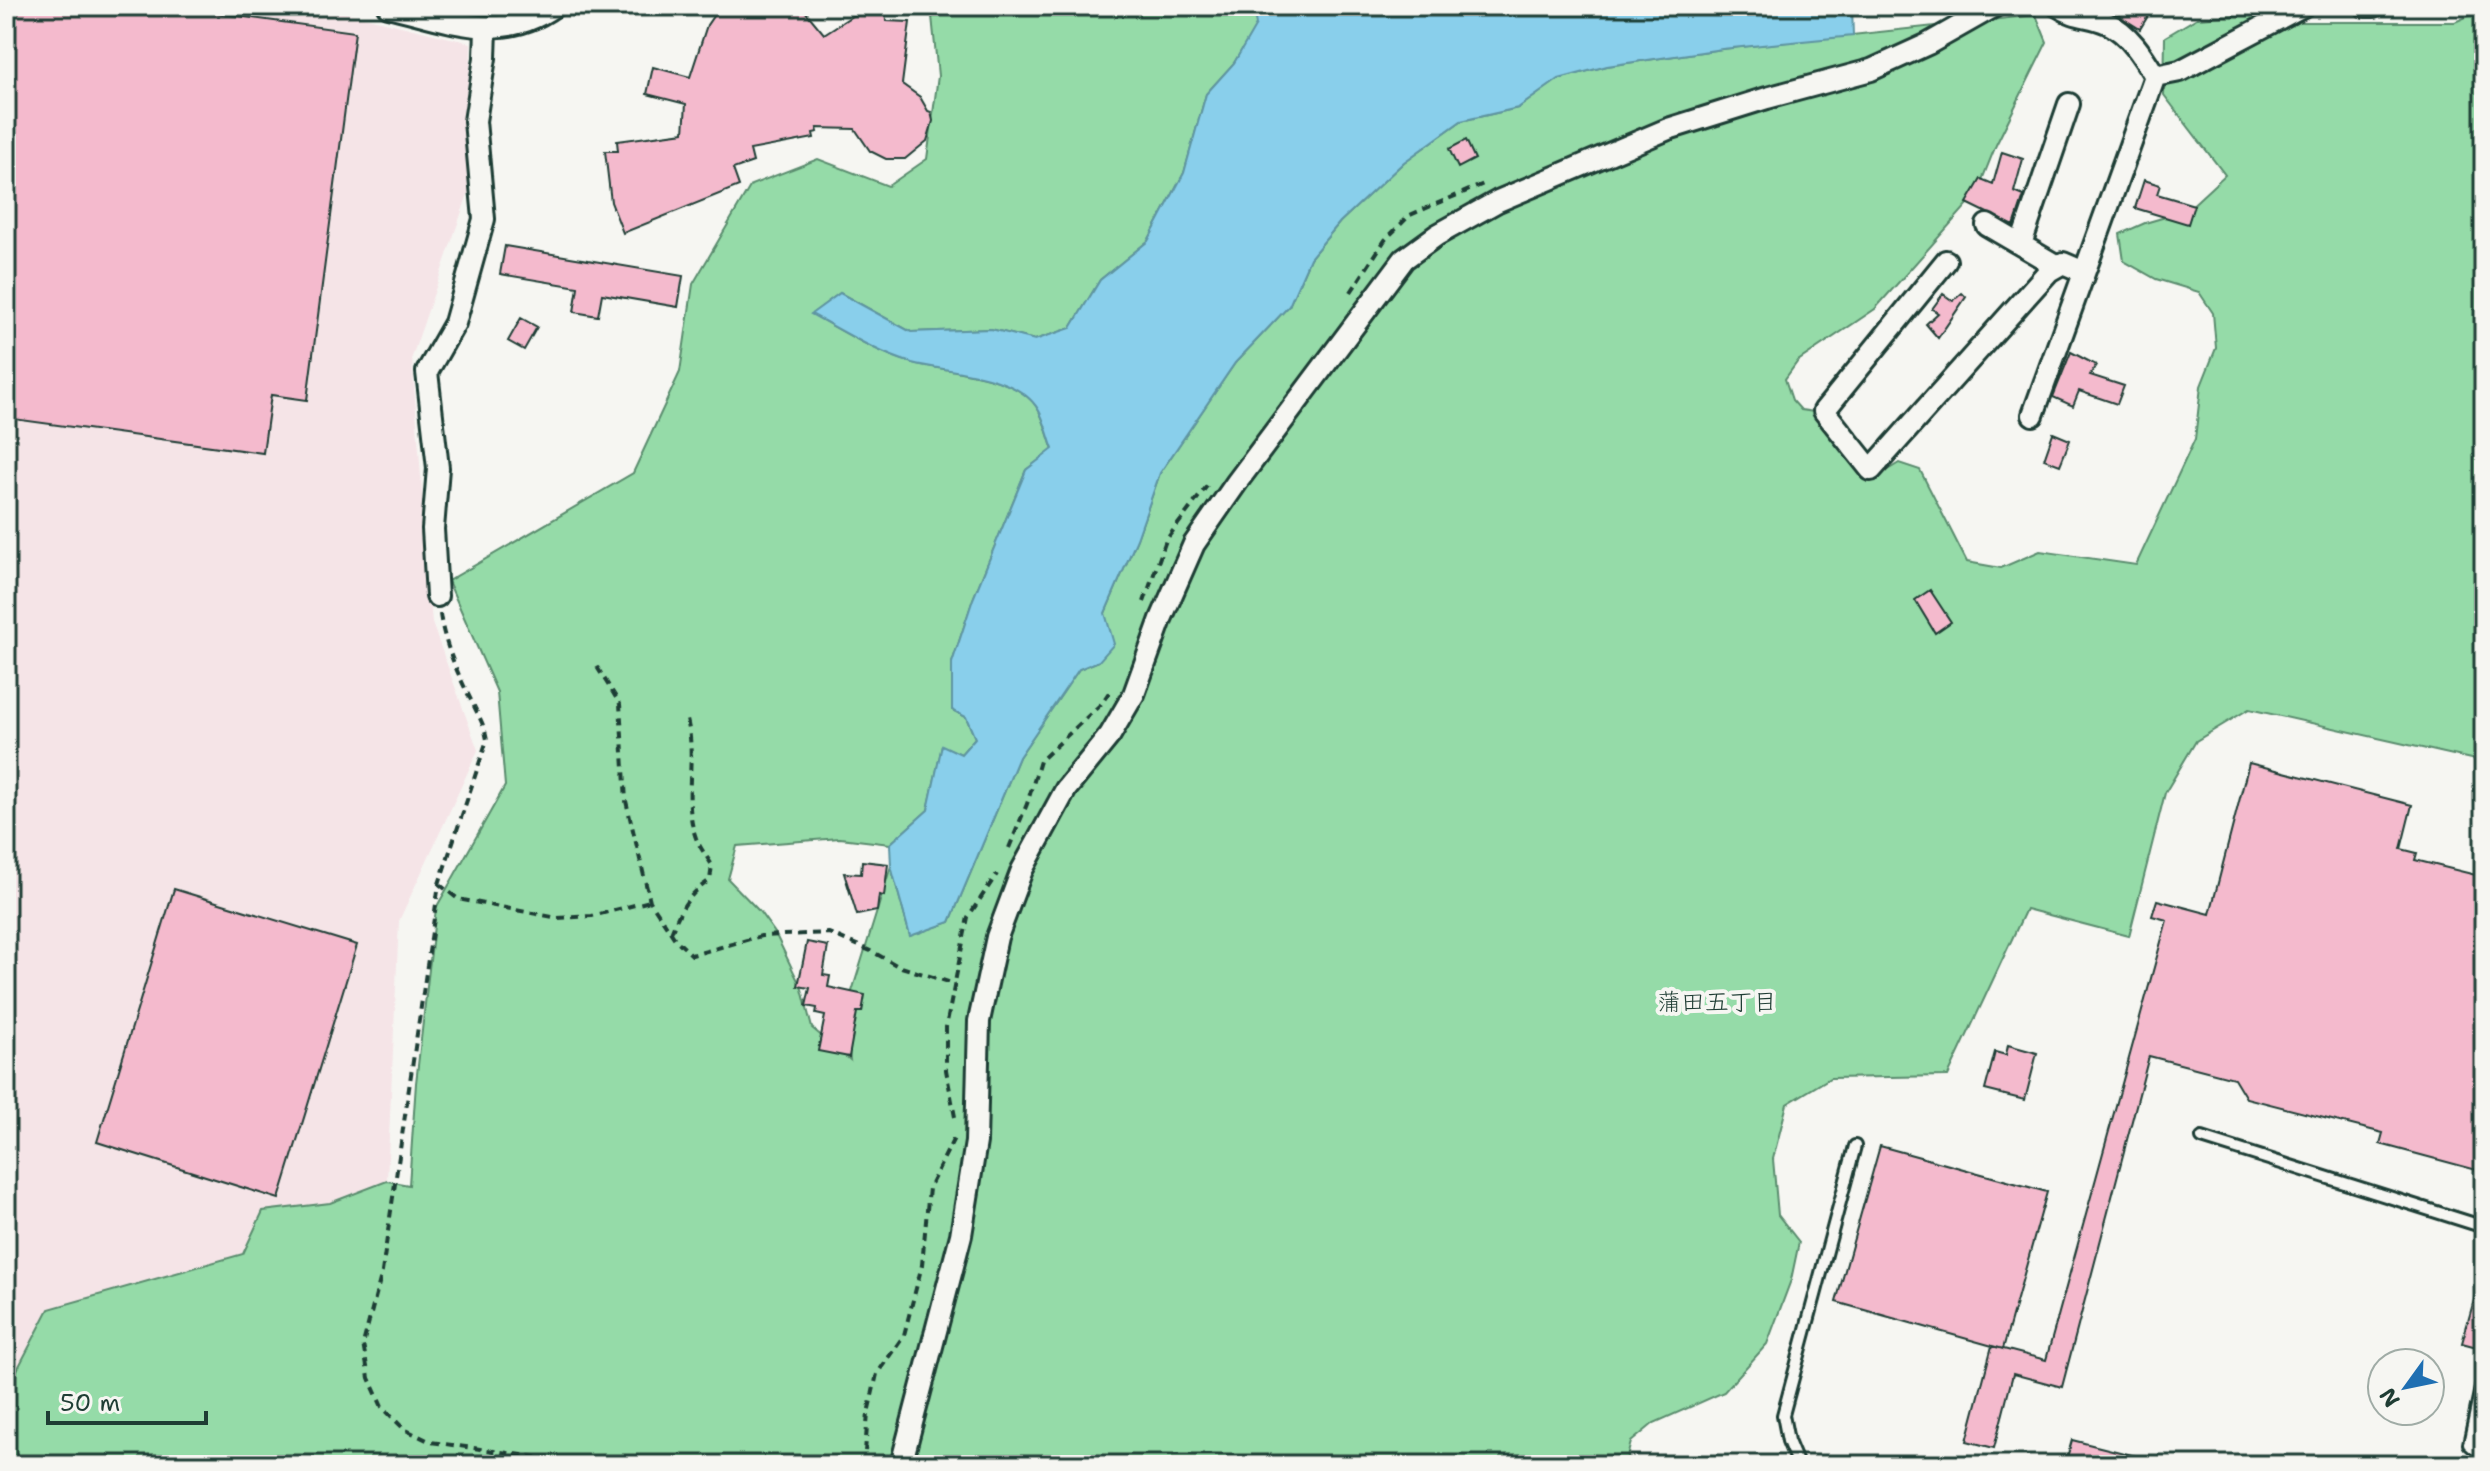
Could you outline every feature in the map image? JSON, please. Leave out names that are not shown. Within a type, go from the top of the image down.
[{"type":"street","points":[[388,6],[486,29],[508,27],[543,14],[554,6]]},
{"type":"street","points":[[901,1465],[961,1235],[976,1142],[979,1021],[997,937],[1022,870],[1066,789],[1110,735],[1134,694],[1161,619],[1194,544],[1404,259],[1437,235],[1498,201],[1668,129],[1871,70],[1928,44],[1995,6]]},
{"type":"street","points":[[2058,6],[2071,15],[2107,23],[2136,46],[2155,76]]},
{"type":"street","points":[[2155,76],[2180,71],[2303,6]]},
{"type":"street","points":[[2365,6],[2374,6]]},
{"type":"street","points":[[437,596],[433,529],[438,468],[427,372],[455,323],[484,219],[475,121],[485,58],[486,29]]},
{"type":"street","points":[[2033,415],[2155,76]]},
{"type":"street","points":[[2021,244],[2069,104]]},
{"type":"street","points":[[1987,225],[2057,266]]},
{"type":"street","points":[[1946,261],[1824,411],[1871,470],[2049,271],[2063,263],[2084,272]]},
{"type":"lane","points":[[2202,1138],[2484,1227]]},
{"type":"lane","points":[[1798,1465],[1788,1441],[1783,1415],[1855,1146]]},
{"type":"lane","points":[[2484,1374],[2481,1404],[2469,1444],[2484,1457]]},
{"type":"path","points":[[1345,302],[1385,240],[1410,215],[1490,181]]},
{"type":"path","points":[[1143,608],[1166,540],[1211,480]]},
{"type":"path","points":[[437,596],[442,628],[472,703],[486,728],[487,740],[439,884],[382,1272],[363,1344],[369,1378],[382,1407],[404,1429],[431,1442],[550,1459],[565,1465]]},
{"type":"path","points":[[597,667],[620,704],[626,801],[650,901],[671,933],[692,955],[761,936],[829,933],[898,966],[955,984]]},
{"type":"path","points":[[1004,858],[1027,804],[1040,761],[1101,704],[1116,681]]},
{"type":"path","points":[[671,933],[680,909],[692,893],[710,880],[712,865],[697,840],[690,814],[692,740],[687,720]]},
{"type":"path","points":[[864,1465],[868,1413],[877,1374],[904,1335],[922,1265],[929,1188],[957,1130],[946,1070],[946,1027],[968,917],[999,872]]},
{"type":"path","points":[[439,884],[458,899],[558,918],[592,916],[650,901]]},
{"type":"path","points":[[720,1465],[731,1465]]},
{"type":"shaded area","points":[[6,6],[318,6],[471,43],[469,191],[412,357],[432,623],[478,750],[399,921],[387,1181],[330,1203],[263,1211],[244,1254],[49,1309],[6,1391]]},
{"type":"green space","points":[[931,6],[1253,6],[1257,25],[1234,63],[1206,94],[1184,173],[1148,241],[1100,280],[1071,328],[1035,340],[991,329],[911,332],[840,293],[812,314],[861,342],[900,359],[981,376],[1015,388],[1038,409],[1053,450],[1026,470],[973,599],[952,663],[952,710],[966,717],[975,738],[961,754],[942,746],[928,810],[890,844],[840,838],[737,846],[728,879],[775,933],[802,989],[812,1028],[850,1060],[845,1014],[891,866],[910,936],[950,922],[1019,757],[1079,669],[1099,661],[1105,613],[1137,539],[1160,473],[1235,363],[1289,306],[1310,258],[1340,222],[1404,162],[1461,121],[1518,108],[1558,79],[1607,66],[1722,49],[2036,15],[2047,42],[1996,145],[1976,195],[1875,309],[1798,361],[1785,379],[1792,400],[1801,410],[1814,412],[1868,482],[1899,463],[1920,470],[1967,562],[2001,568],[2040,551],[2136,565],[2195,439],[2201,386],[2216,348],[2213,313],[2199,292],[2156,279],[2124,261],[2120,234],[2186,211],[2225,175],[2164,95],[2165,37],[2197,18],[2252,14],[2302,22],[2455,22],[2484,9],[2484,762],[2249,709],[2196,741],[2165,793],[2129,936],[2026,909],[1948,1076],[1830,1078],[1787,1104],[1773,1159],[1778,1215],[1799,1242],[1791,1280],[1767,1344],[1724,1392],[1654,1423],[1631,1442],[1625,1465],[6,1465],[6,1391],[49,1309],[243,1254],[263,1211],[330,1203],[387,1181],[409,1185],[416,1083],[436,908],[505,786],[497,692],[448,581],[633,473],[680,372],[693,284],[751,185],[818,159],[888,186],[927,159],[938,76]]},
{"type":"water","points":[[1253,6],[1852,6],[1853,36],[1722,49],[1607,66],[1559,79],[1518,108],[1461,121],[1404,162],[1340,222],[1310,258],[1289,306],[1235,363],[1160,473],[1137,539],[1105,613],[1114,644],[1099,661],[1079,669],[1019,757],[950,922],[910,936],[891,866],[890,844],[928,810],[942,745],[961,754],[975,738],[966,717],[952,710],[952,663],[973,599],[1026,470],[1053,449],[1038,409],[1028,397],[1014,388],[980,376],[899,359],[811,314],[840,293],[911,332],[991,329],[1035,340],[1071,328],[1100,280],[1148,241],[1184,173],[1206,94],[1234,63],[1256,25]]},
{"type":"building","points":[[7,6],[163,6],[355,32],[307,400],[271,395],[263,453],[6,418]]},
{"type":"building","points":[[720,6],[801,6],[824,34],[852,16],[885,8],[886,21],[910,22],[902,84],[920,97],[931,112],[933,121],[927,141],[905,159],[886,159],[870,151],[855,129],[817,128],[814,138],[750,150],[753,162],[733,169],[739,186],[623,233],[611,202],[605,151],[618,151],[617,141],[684,132],[686,104],[647,94],[653,67],[690,77],[707,25]]},
{"type":"building","points":[[2103,6],[2154,6],[2140,29]]},
{"type":"building","points":[[1466,140],[1475,159],[1458,168],[1449,149]]},
{"type":"building","points":[[2002,152],[2023,159],[2014,192],[2024,196],[2014,226],[1967,203],[1981,179],[1993,184]]},
{"type":"building","points":[[2144,180],[2160,185],[2157,194],[2194,205],[2188,224],[2135,208]]},
{"type":"building","points":[[505,246],[683,276],[678,307],[602,294],[598,316],[574,312],[578,287],[500,274]]},
{"type":"building","points":[[1962,293],[1966,297],[1938,338],[1926,324],[1938,313],[1932,309],[1943,294],[1953,301]]},
{"type":"building","points":[[521,318],[537,327],[524,350],[508,341]]},
{"type":"building","points":[[2071,352],[2096,365],[2090,375],[2124,386],[2117,404],[2079,391],[2073,406],[2053,397]]},
{"type":"building","points":[[2053,433],[2070,440],[2060,465],[2044,459]]},
{"type":"building","points":[[1930,590],[1951,622],[1935,633],[1915,600]]},
{"type":"building","points":[[2249,763],[2412,805],[2401,849],[2417,853],[2415,860],[2484,877],[2484,1172],[2380,1144],[2383,1133],[2246,1098],[2234,1078],[2149,1056],[2062,1387],[2013,1374],[1994,1448],[1967,1441],[1992,1346],[2046,1360],[2167,920],[2152,916],[2157,900],[2210,914]]},
{"type":"building","points":[[862,861],[888,864],[884,896],[879,895],[877,911],[857,915],[844,873],[861,874]]},
{"type":"building","points":[[174,889],[357,945],[279,1199],[97,1142]]},
{"type":"building","points":[[807,942],[828,946],[823,975],[830,976],[828,987],[865,995],[862,1012],[857,1012],[849,1057],[818,1051],[825,1016],[816,1014],[817,1008],[806,1006],[810,988],[798,986]]},
{"type":"building","points":[[2008,1045],[2037,1053],[2025,1100],[1985,1090],[1995,1052],[2006,1055]]},
{"type":"building","points":[[1880,1146],[2047,1192],[2003,1349],[1836,1302]]},
{"type":"building","points":[[2479,1282],[2484,1283],[2484,1349],[2462,1343]]},
{"type":"building","points":[[2072,1440],[2148,1459],[2148,1465],[2065,1465]]},
{"type":"district","name":"蒲田五丁目","points":[[1717,1002]]}]
